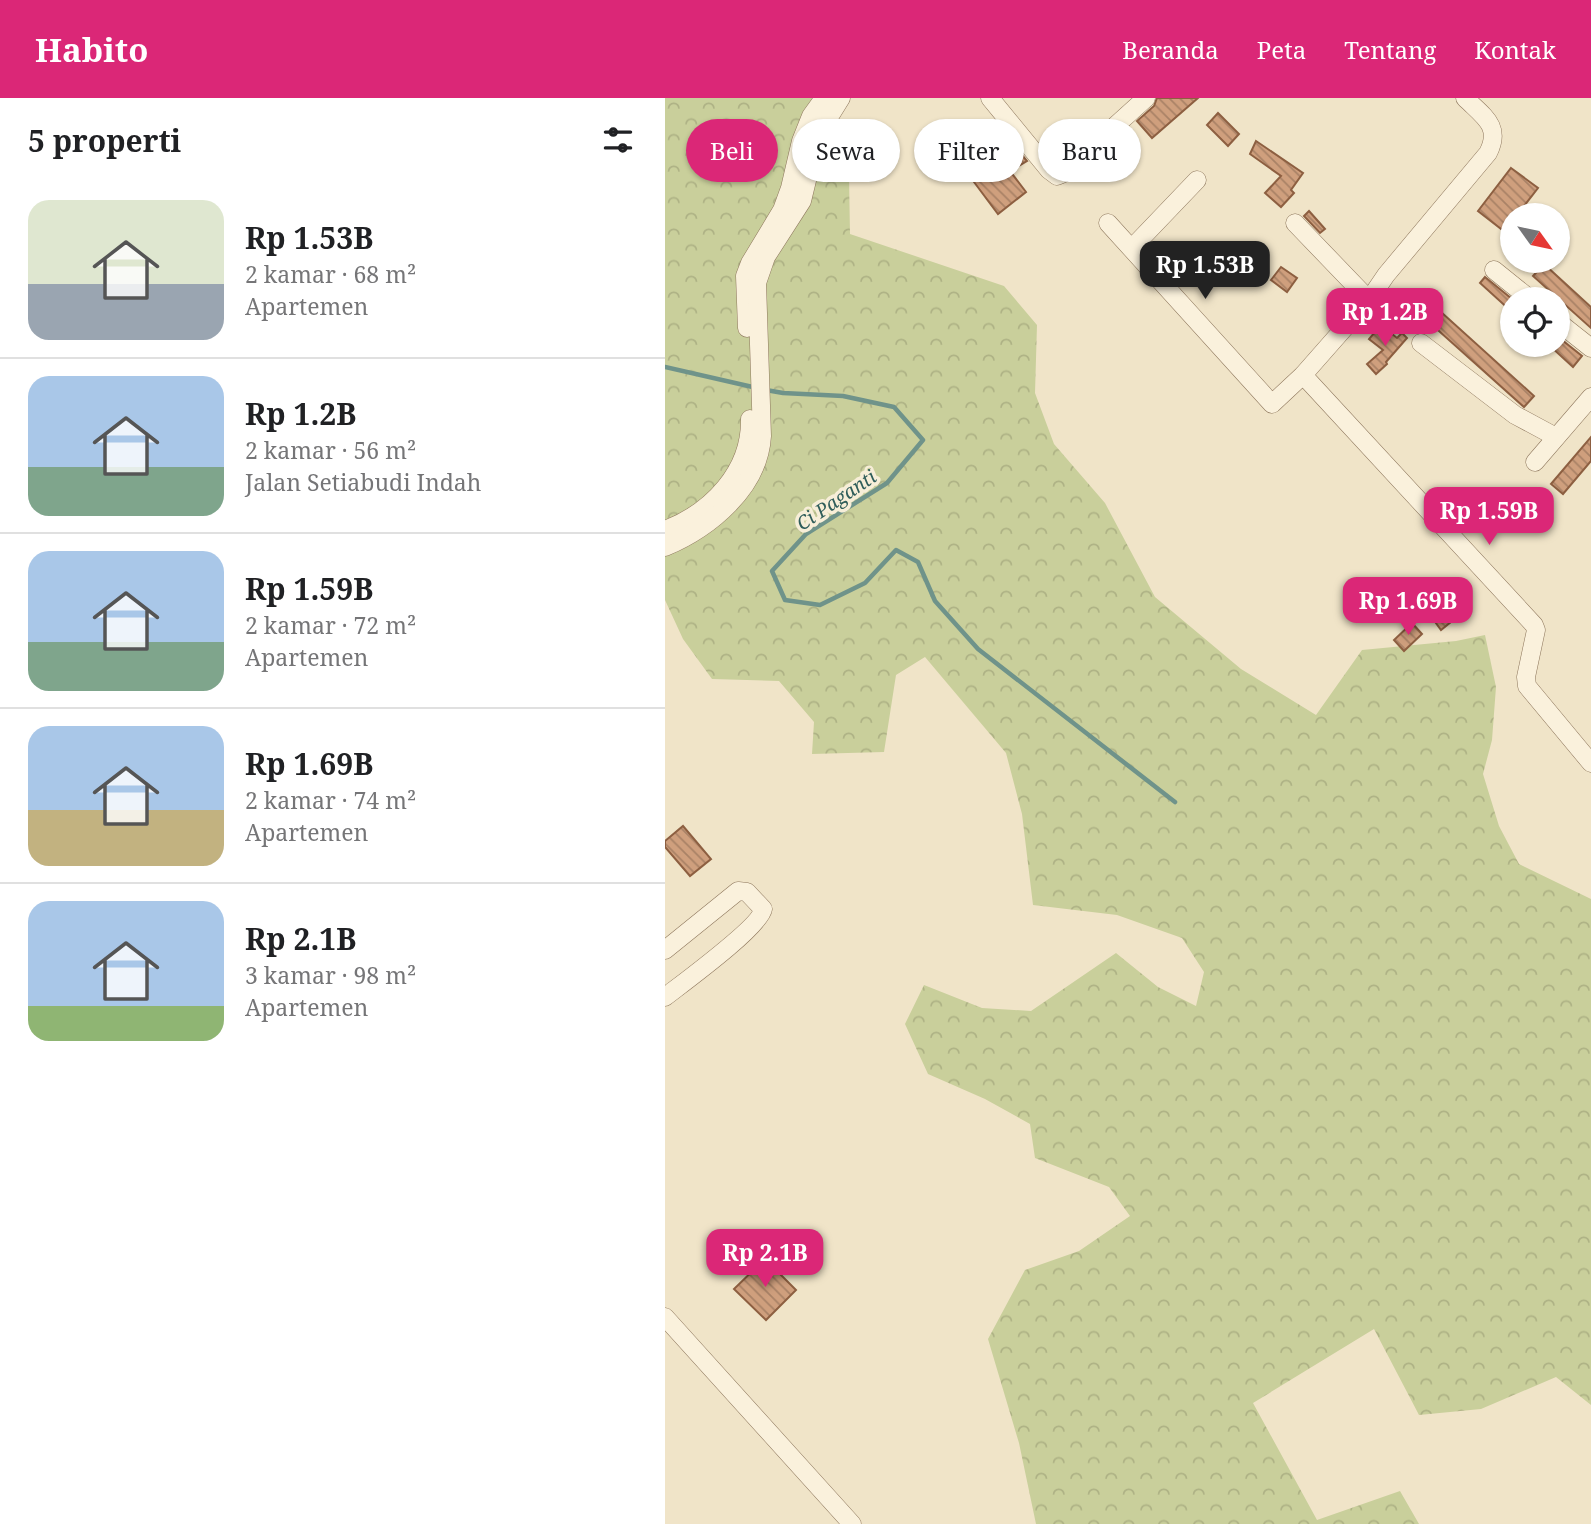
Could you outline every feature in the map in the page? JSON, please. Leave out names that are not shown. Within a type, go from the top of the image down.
[{"type":"street","points":[[665,547],[704,525],[733,499],[756,465],[761,450],[756,437],[752,301],[745,276],[782,209],[801,141],[811,116],[824,98]]},
{"type":"street","points":[[752,301],[766,257],[802,201],[818,135],[841,98]]},
{"type":"street","points":[[990,98],[1049,170],[1057,176],[1146,98]]},
{"type":"street","points":[[1108,223],[1272,404],[1303,375],[1369,300],[1488,153],[1495,140],[1493,128],[1465,98]]},
{"type":"street","points":[[1132,248],[1197,180]]},
{"type":"street","points":[[1295,223],[1369,300]]},
{"type":"street","points":[[1495,270],[1516,287]]},
{"type":"street","points":[[1570,331],[1591,348]]},
{"type":"street","points":[[1421,343],[1515,415],[1556,437]]},
{"type":"street","points":[[1303,375],[1534,625],[1536,631],[1525,677],[1527,686],[1591,763]]},
{"type":"street","points":[[1535,462],[1591,397]]},
{"type":"street","points":[[665,530],[702,511],[715,499],[740,468],[756,437]]},
{"type":"street","points":[[665,950],[738,891],[747,892],[763,909],[759,918],[732,943],[665,997]]},
{"type":"street","points":[[665,1317],[852,1524]]},
{"type":"green space","points":[[665,98],[831,98],[836,119],[792,119],[792,182],[849,182],[850,234],[1004,286],[1037,325],[1035,393],[1054,444],[1105,503],[1155,597],[1241,669],[1316,715],[1362,650],[1456,641],[1485,635],[1496,687],[1492,740],[1483,774],[1499,826],[1519,864],[1591,899],[1591,1405],[1556,1377],[1481,1409],[1419,1415],[1374,1329],[1253,1403],[1317,1520],[1400,1491],[1419,1524],[1036,1524],[1019,1443],[988,1339],[1025,1270],[1079,1251],[1130,1216],[1109,1187],[1035,1158],[1030,1124],[985,1099],[928,1074],[905,1024],[924,985],[982,1008],[1031,1011],[1116,953],[1158,987],[1196,1006],[1204,972],[1182,938],[1117,915],[1033,905],[1022,814],[1006,753],[925,657],[896,675],[884,752],[812,754],[814,722],[779,681],[712,679],[683,639],[665,600]]},
{"type":"building","points":[[1157,98],[1198,98],[1152,138],[1141,126],[1139,119],[1154,106]]},
{"type":"building","points":[[1218,113],[1239,134],[1228,146],[1207,125]]},
{"type":"building","points":[[1256,141],[1303,173],[1291,190],[1294,193],[1281,207],[1265,193],[1281,176],[1250,154]]},
{"type":"building","points":[[1511,168],[1538,188],[1526,203],[1500,203],[1500,228],[1478,211]]},
{"type":"building","points":[[974,182],[1018,182],[1026,192],[998,214]]},
{"type":"building","points":[[1309,211],[1325,229],[1320,233],[1304,216]]},
{"type":"building","points":[[1281,267],[1297,278],[1287,292],[1271,280]]},
{"type":"building","points":[[1536,273],[1554,273],[1569,287],[1545,287],[1533,276]]},
{"type":"building","points":[[1485,277],[1500,289],[1500,301],[1480,283]]},
{"type":"building","points":[[1570,288],[1591,307],[1591,328],[1570,309]]},
{"type":"building","points":[[1441,312],[1534,396],[1524,407],[1431,324]]},
{"type":"building","points":[[1381,325],[1397,338],[1402,333],[1407,338],[1376,374],[1367,364],[1383,350],[1369,339]]},
{"type":"building","points":[[1570,346],[1582,356],[1573,367],[1562,357],[1570,357]]},
{"type":"building","points":[[1591,437],[1591,461],[1563,494],[1551,484]]},
{"type":"building","points":[[1449,607],[1457,617],[1441,630],[1433,619]]},
{"type":"building","points":[[1412,623],[1422,634],[1404,651],[1394,640]]},
{"type":"building","points":[[683,826],[711,859],[690,876],[665,847],[665,841]]},
{"type":"building","points":[[765,1259],[796,1290],[766,1320],[734,1289]]},
{"type":"waterway","name":"Ci Paganti","points":[[665,367],[757,388]]},
{"type":"waterway","name":"Ci Paganti","points":[[766,390],[843,396],[894,407],[923,440],[887,483],[806,534],[772,571],[785,600],[820,605],[865,583],[896,550],[918,562],[935,601],[978,649],[1175,802]]}]
